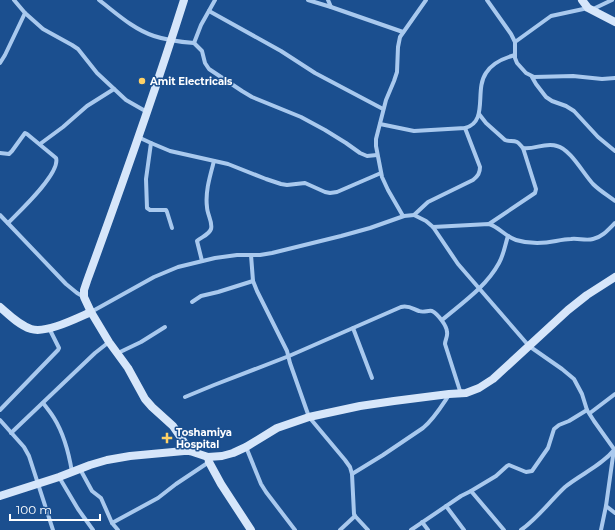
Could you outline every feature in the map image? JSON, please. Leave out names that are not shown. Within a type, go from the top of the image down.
[{"type":"street","points":[[14,0],[25,13],[43,29],[78,49],[97,73],[126,100],[147,112]]},
{"type":"street","points":[[99,0],[125,20],[154,36],[194,43],[202,51],[205,63],[209,69],[252,97],[301,117],[325,130],[360,153],[367,156],[377,155]]},
{"type":"street","points":[[184,0],[147,112],[86,280],[84,297],[109,342],[128,368],[146,399],[152,407],[173,426],[190,451]]},
{"type":"street","points":[[194,43],[215,0]]},
{"type":"street","points":[[308,0],[403,32]]},
{"type":"street","points":[[328,0],[331,7]]},
{"type":"street","points":[[403,216],[385,185],[375,142],[383,110],[398,68],[398,42],[401,34],[426,0]]},
{"type":"street","points":[[487,0],[508,29],[515,42],[516,60],[526,73],[532,77],[546,97],[574,111],[598,137],[615,151]]},
{"type":"street","points":[[582,0],[589,9],[615,22]]},
{"type":"street","points":[[515,42],[554,14],[589,9],[612,0]]},
{"type":"street","points":[[209,11],[281,51],[315,73],[383,110]]},
{"type":"street","points":[[0,63],[25,13]]},
{"type":"street","points":[[380,124],[414,131],[465,128],[472,125],[479,114],[481,85],[485,73],[494,64],[515,55]]},
{"type":"street","points":[[532,77],[573,76],[602,79],[615,78]]},
{"type":"street","points":[[40,144],[63,127],[87,106],[114,89]]},
{"type":"street","points":[[479,114],[486,123],[507,142],[517,142],[523,148],[536,189],[535,193],[489,224]]},
{"type":"street","points":[[414,215],[428,202],[473,180],[478,176],[480,167],[465,128]]},
{"type":"street","points":[[0,153],[9,154],[12,152],[25,133],[40,144],[57,160],[46,183],[8,223]]},
{"type":"street","points":[[138,137],[177,153],[228,164],[281,184],[287,185],[305,183],[330,193],[338,192],[381,173]]},
{"type":"street","points":[[151,143],[146,179],[147,208],[150,210],[166,210],[172,228]]},
{"type":"street","points":[[523,148],[527,149],[550,144],[562,148],[568,152],[593,184],[615,201]]},
{"type":"street","points":[[202,261],[197,241],[207,234],[211,228],[211,221],[207,208],[207,197],[214,161]]},
{"type":"street","points":[[0,215],[66,284],[84,297]]},
{"type":"street","points":[[0,307],[14,319],[30,329],[34,330],[49,328],[63,324],[91,312],[158,275],[178,267],[214,258],[272,253],[370,228],[403,216],[414,215],[426,221],[433,227],[458,264],[529,346],[571,376],[580,389],[588,412],[615,449],[601,530]]},
{"type":"street","points":[[433,227],[489,224],[516,240],[537,244],[572,239],[590,240],[603,235],[615,223]]},
{"type":"street","points":[[442,320],[479,289],[488,279],[503,255],[508,236]]},
{"type":"street","points":[[251,255],[253,280],[258,295],[282,339],[309,417],[350,468],[352,474],[355,516],[368,530]]},
{"type":"street","points":[[112,523],[158,498],[209,460],[233,453],[246,447],[277,428],[309,417],[360,406],[449,394],[461,394],[475,390],[493,380],[568,310],[587,295],[615,277]]},
{"type":"street","points":[[192,302],[200,296],[218,292],[253,280]]},
{"type":"street","points":[[185,397],[289,356],[406,306],[420,312],[433,312],[446,326],[448,333],[445,342],[446,349],[461,394]]},
{"type":"street","points":[[118,353],[141,342],[165,327]]},
{"type":"street","points":[[0,410],[58,350],[59,348],[49,328]]},
{"type":"street","points":[[353,328],[372,378]]},
{"type":"street","points":[[12,433],[109,342]]},
{"type":"street","points":[[352,474],[383,456],[423,428],[436,415],[449,394]]},
{"type":"street","points":[[411,530],[461,496],[496,476],[508,465],[526,472],[532,471],[548,448],[554,429],[559,425],[588,412],[615,394]]},
{"type":"street","points":[[43,403],[54,417],[69,457],[76,470],[92,491],[101,498],[112,523],[118,530]]},
{"type":"street","points":[[0,420],[24,447],[29,456],[53,530]]},
{"type":"street","points":[[246,447],[261,484],[295,530]]},
{"type":"street","points":[[521,530],[534,519],[564,488],[603,462],[615,449]]},
{"type":"street","points":[[0,496],[107,460],[172,451],[190,451],[209,460],[221,484],[251,530]]},
{"type":"street","points":[[60,477],[78,509],[93,530]]},
{"type":"street","points":[[471,491],[504,530]]},
{"type":"street","points":[[446,506],[464,530]]},
{"type":"street","points":[[606,506],[615,514]]},
{"type":"street","points":[[340,530],[355,516]]},
{"type":"street","points":[[422,522],[428,530]]},
{"type":"place","name":"Amit Electricals","points":[[142,81]]},
{"type":"place","name":"Toshamiya Hospital","points":[[167,438]]}]
